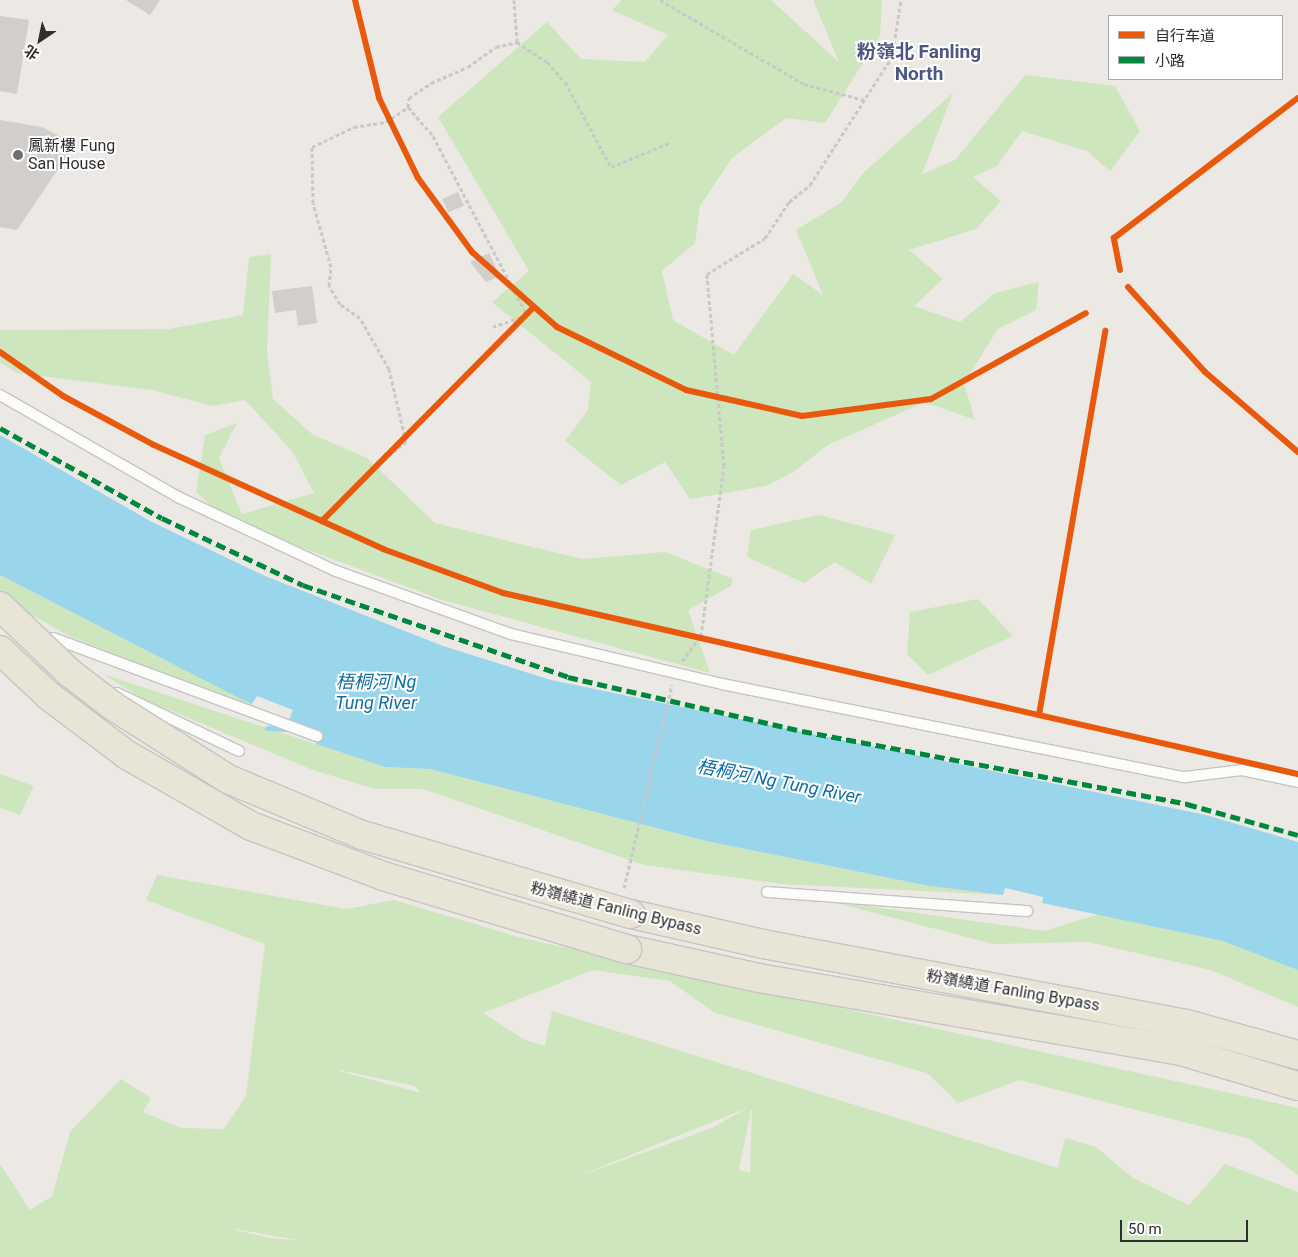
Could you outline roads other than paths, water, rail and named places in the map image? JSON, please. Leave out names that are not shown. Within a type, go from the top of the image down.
[{"type":"main road","name":"粉嶺繞道 Fanling Bypass","points":[[0,607],[70,673],[189,758],[266,798],[362,835],[540,890],[710,933],[1187,1024],[1298,1055]]},
{"type":"main road","name":"粉嶺繞道 Fanling Bypass","points":[[0,650],[88,727],[166,780],[252,826],[340,862],[600,941],[708,967],[1181,1051],[1298,1086]]},
{"type":"lane","points":[[0,395],[178,497],[336,571],[511,634],[674,675],[1185,777],[1242,770],[1298,782]]},
{"type":"lane","points":[[0,607],[52,638],[317,736]]},
{"type":"lane","points":[[52,638],[88,674],[121,696],[239,751]]},
{"type":"lane","points":[[766,892],[1027,911]]},
{"type":"water","name":"梧桐河 Ng Tung River","points":[[0,435],[152,522],[265,576],[443,646],[551,680],[1206,815],[1298,842],[1298,970],[1223,941],[1042,903],[1043,897],[1005,888],[1003,895],[929,886],[706,841],[430,769],[385,767],[316,744],[318,732],[289,720],[293,710],[257,696],[252,704],[0,575]]},
{"type":"waterway","points":[[267,728],[289,729]]},
{"type":"place","name":"鳳新樓 Fung San House","points":[[18,155]]},
{"type":"district","name":"粉嶺北 Fanling North","points":[[919,63]]}]
